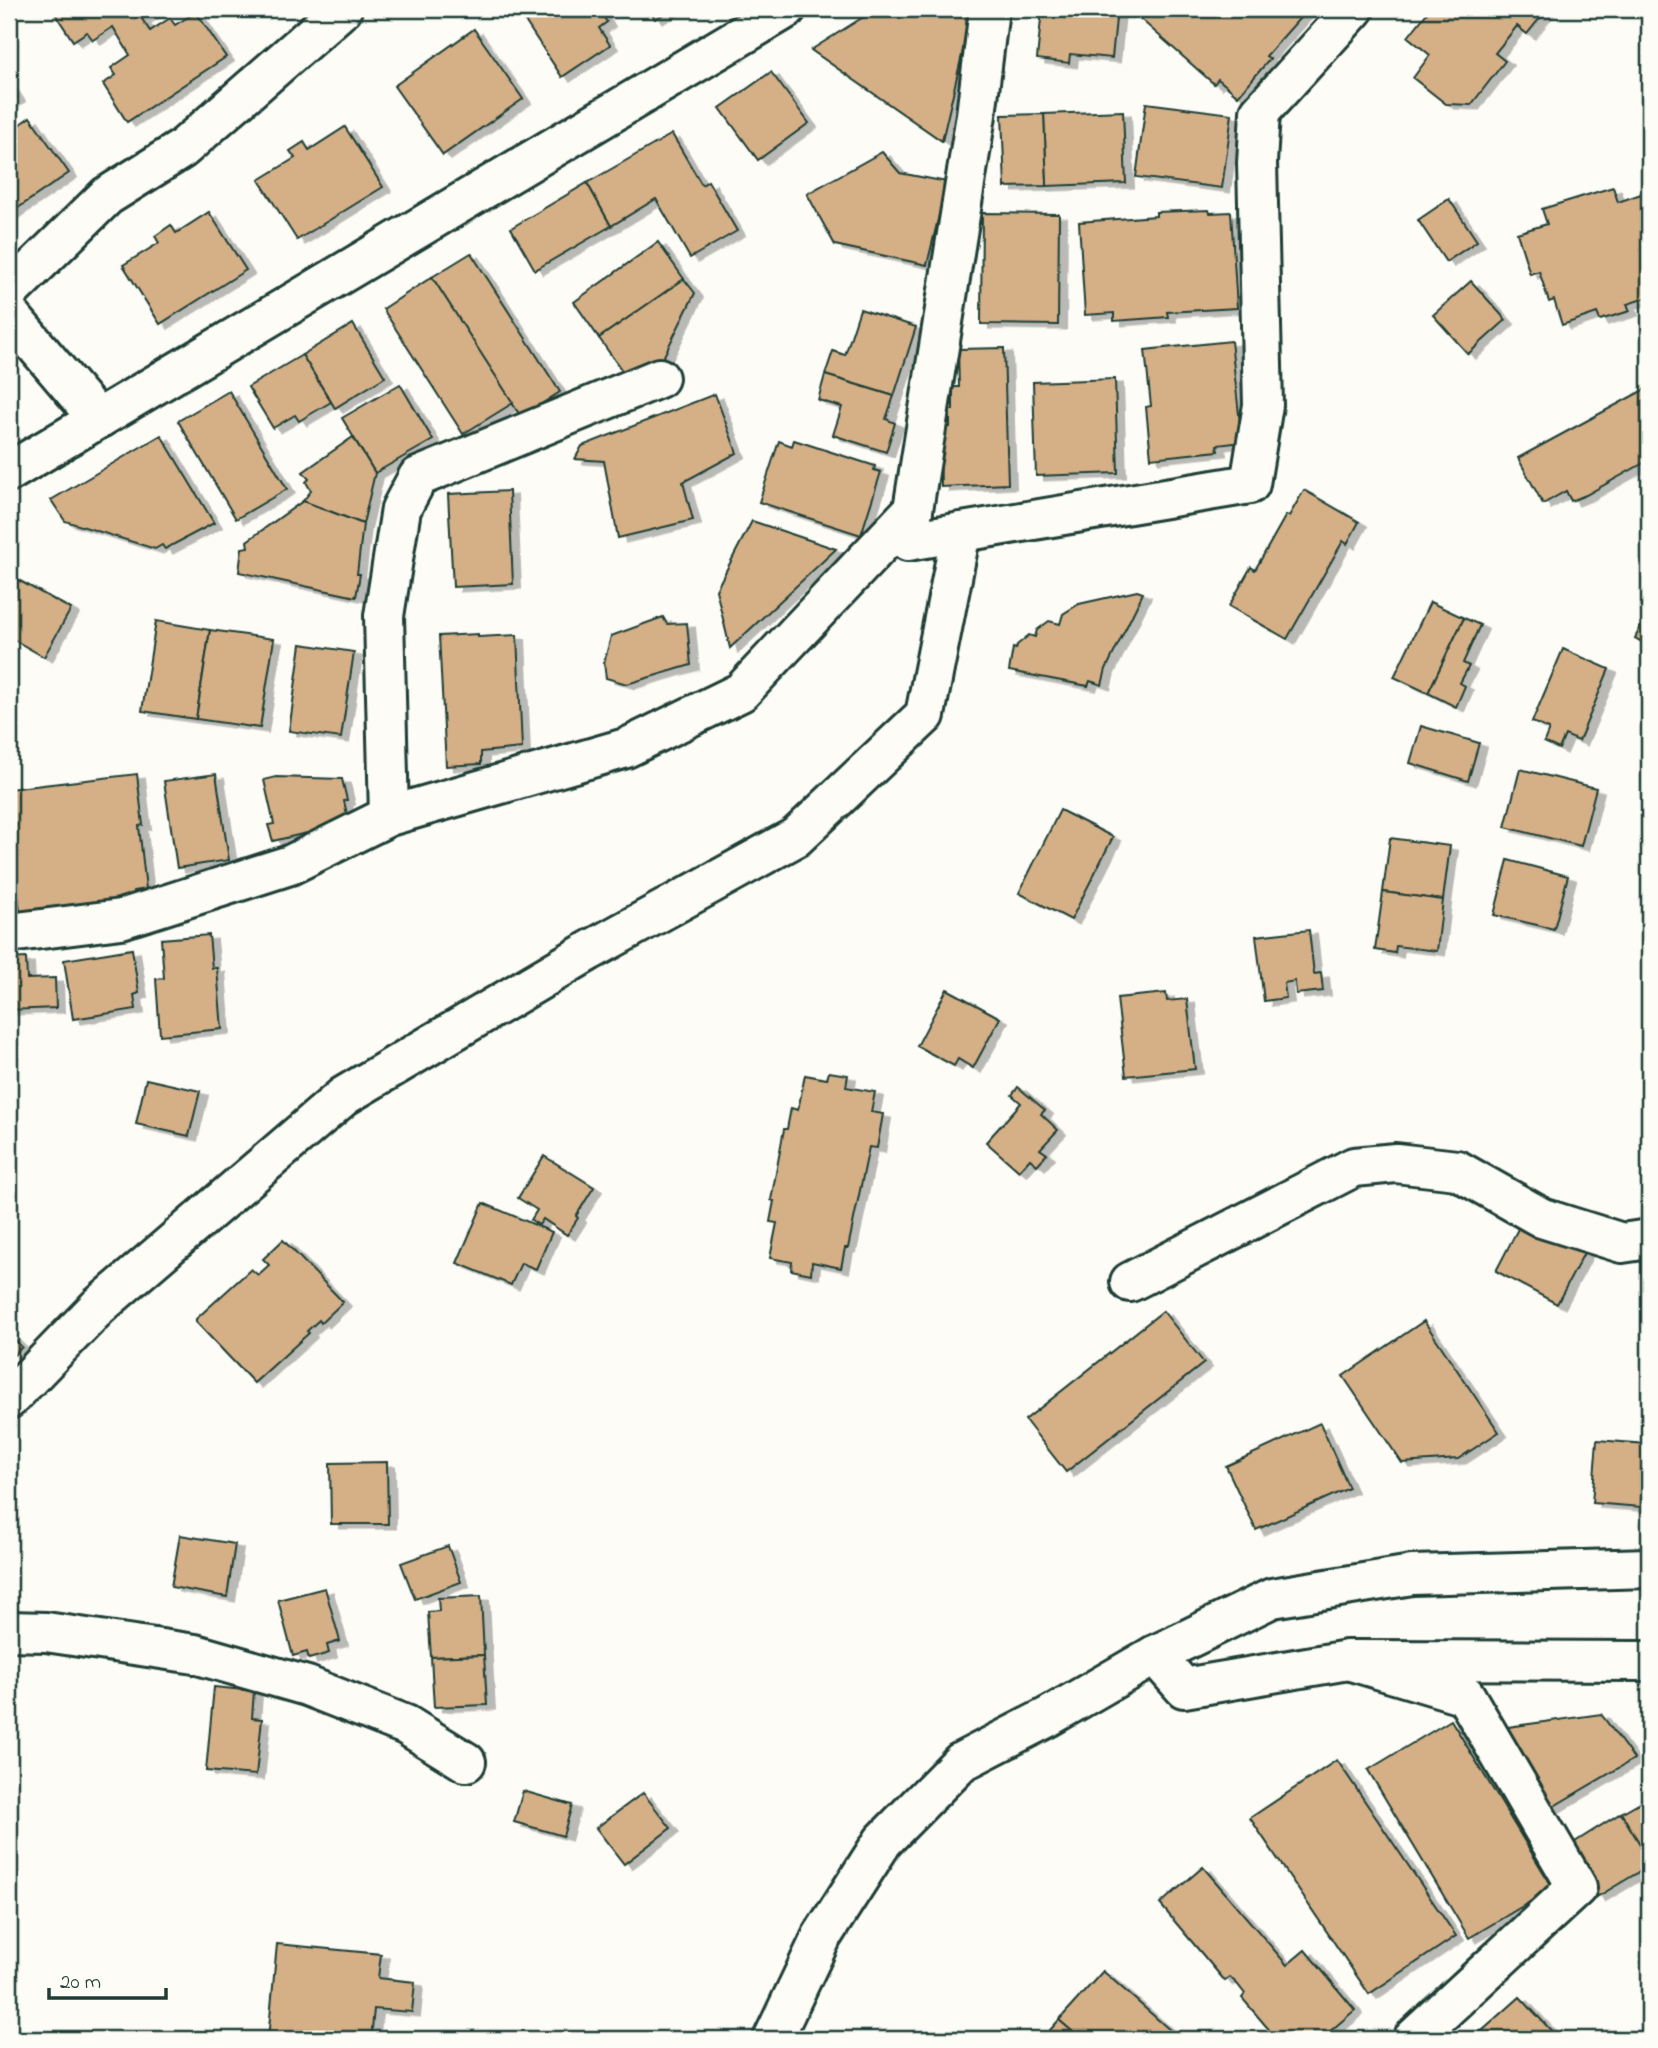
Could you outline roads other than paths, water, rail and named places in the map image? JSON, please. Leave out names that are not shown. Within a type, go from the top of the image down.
[{"type":"street","points":[[9,292],[107,196],[182,149],[342,9]]},
{"type":"street","points":[[9,471],[786,9]]},
{"type":"street","points":[[989,9],[976,115],[908,541],[1250,484],[1263,405],[1256,163],[1260,112],[1354,9]]},
{"type":"street","points":[[9,314],[98,419]]},
{"type":"street","points":[[389,816],[384,616],[401,509],[418,477],[659,378]]},
{"type":"street","points":[[9,933],[121,919],[290,865],[389,816],[626,748],[741,692],[913,510]]},
{"type":"street","points":[[9,1399],[99,1306],[344,1096],[589,951],[796,837],[925,715],[961,532]]},
{"type":"street","points":[[1130,1282],[1354,1167],[1396,1163],[1457,1170],[1542,1218],[1622,1243],[1649,1239]]},
{"type":"street","points":[[773,2039],[822,1936],[883,1841],[961,1762],[1048,1717],[1155,1655],[1272,1598],[1412,1576],[1649,1568]]},
{"type":"street","points":[[9,1631],[46,1632],[195,1654],[307,1686],[406,1725],[466,1762]]},
{"type":"street","points":[[1155,1655],[1184,1688],[1348,1660],[1649,1661]]},
{"type":"street","points":[[1348,1660],[1465,1695],[1577,1887],[1413,2039]]}]
